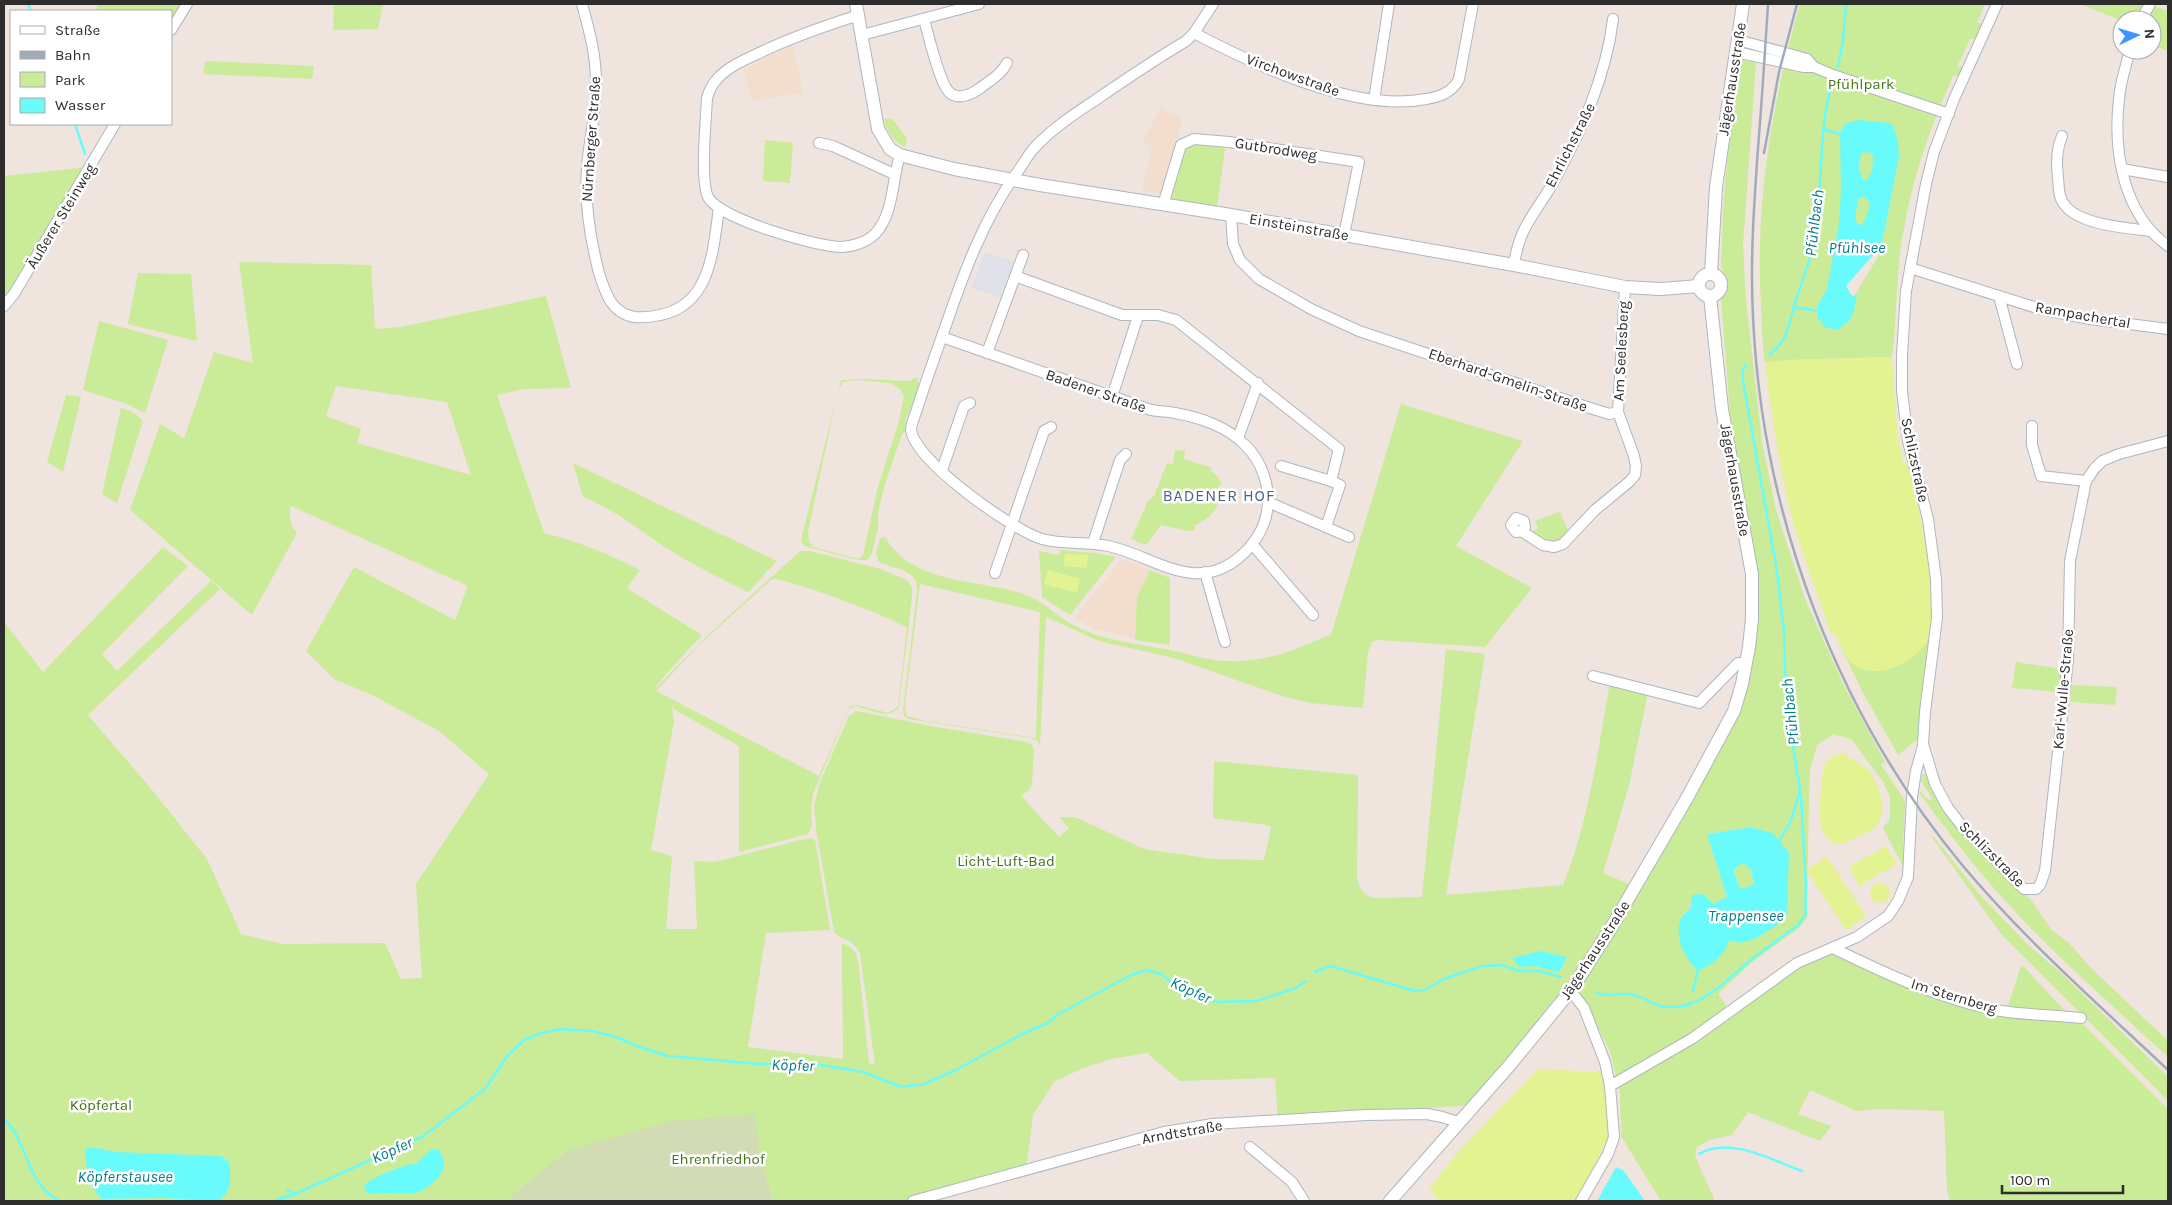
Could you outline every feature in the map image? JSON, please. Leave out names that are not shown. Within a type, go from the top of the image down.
[{"type":"street","points":[[172,28],[187,4]]},
{"type":"street","name":"Nürnberger Straße","points":[[582,4],[595,55],[596,82],[586,169],[586,213],[603,287],[612,305],[623,314],[646,318],[676,311],[689,301],[700,290],[707,272],[713,252],[719,208]]},
{"type":"street","points":[[862,35],[979,4]]},
{"type":"street","name":"Badener Straße","points":[[942,337],[1154,411],[1177,413],[1203,421],[1238,438],[1251,451],[1262,469],[1268,502],[1264,523],[1252,544],[1230,564],[1205,572],[1178,571],[1111,546],[1060,543],[1042,539],[1012,525],[966,493],[919,445],[911,428],[942,337],[971,256],[1012,180],[1034,148],[1060,124],[1186,41],[1194,33],[1213,4]]},
{"type":"street","points":[[1374,100],[1388,4]]},
{"type":"street","name":"Virchowstraße","points":[[1194,33],[1268,69],[1327,90],[1374,100],[1421,100],[1437,96],[1455,88],[1459,79],[1473,4]]},
{"type":"street","name":"Jägerhausstraße","points":[[1711,274],[1716,187],[1743,4]]},
{"type":"street","name":"Schlizstraße","points":[[1997,4],[1948,114],[1934,152],[1926,184],[1910,268],[1903,345],[1902,391],[1908,441],[1932,543],[1937,618],[1925,712],[1923,744],[1935,784],[1948,808],[1962,826],[2017,884],[2030,891]]},
{"type":"street","points":[[857,10],[878,129],[890,150],[900,155],[894,174],[890,201],[882,224],[875,234],[866,240],[849,246],[819,244],[763,229],[719,208],[708,196],[706,185],[707,98],[710,88],[718,77],[738,63],[857,10]]},
{"type":"street","points":[[924,19],[939,70],[946,89],[951,94],[963,96],[975,92],[1002,72],[1007,63]]},
{"type":"street","name":"Ehrlichstraße","points":[[1514,265],[1518,243],[1529,217],[1551,185],[1587,115],[1602,73],[1613,19]]},
{"type":"street","points":[[1737,46],[1807,60],[1814,66],[1948,114]]},
{"type":"street","points":[[2128,60],[2119,97],[2117,118],[2117,134],[2122,169],[2132,205],[2150,231],[2168,246]]},
{"type":"street","name":"Äußerer Steinweg","points":[[4,306],[14,294],[114,125]]},
{"type":"street","points":[[2062,136],[2057,154],[2060,194],[2064,205],[2074,213],[2091,220],[2111,226],[2150,231]]},
{"type":"street","name":"Gutbrodweg","points":[[1163,205],[1181,145],[1190,140],[1229,142],[1360,162],[1344,235]]},
{"type":"street","points":[[819,142],[833,146],[894,174]]},
{"type":"street","name":"Einsteinstraße","points":[[900,155],[954,169],[1012,180],[1231,215],[1514,265],[1625,287],[1652,289],[1699,286]]},
{"type":"street","points":[[2122,169],[2168,177]]},
{"type":"street","name":"Eberhard-Gmelin-Straße","points":[[1231,215],[1232,236],[1236,253],[1251,272],[1259,279],[1344,324],[1590,408],[1609,414],[1618,412]]},
{"type":"street","points":[[987,353],[1022,255]]},
{"type":"street","name":"Rampachertal","points":[[1910,268],[2068,315],[2168,329]]},
{"type":"street","points":[[1711,274],[1718,277],[1721,283],[1719,291],[1710,296],[1702,292],[1699,286],[1701,278],[1711,274]]},
{"type":"street","points":[[1014,276],[1122,315],[1168,316],[1176,320],[1339,449],[1330,481]]},
{"type":"street","name":"Am Seelesberg","points":[[1521,532],[1543,545],[1554,547],[1563,544],[1594,510],[1632,479],[1636,469],[1636,462],[1618,412],[1625,287]]},
{"type":"street","name":"Jägerhausstraße","points":[[1390,1201],[1509,1066],[1570,992],[1611,928],[1687,798],[1734,711],[1746,664],[1752,618],[1752,574],[1722,409],[1710,296]]},
{"type":"street","points":[[1999,296],[2017,364]]},
{"type":"street","points":[[1112,397],[1138,316]]},
{"type":"street","points":[[1238,438],[1258,383]]},
{"type":"street","points":[[942,470],[964,406],[970,403]]},
{"type":"street","points":[[2032,426],[2032,445],[2041,476],[2086,481]]},
{"type":"street","points":[[995,573],[1044,431],[1051,427]]},
{"type":"street","name":"Karl-Wulle-Straße","points":[[2030,891],[2040,885],[2045,871],[2068,660],[2070,561],[2086,481],[2102,461],[2119,454],[2168,441]]},
{"type":"street","points":[[1093,544],[1120,460],[1126,454]]},
{"type":"street","points":[[1282,466],[1340,485],[1326,527]]},
{"type":"street","points":[[1268,502],[1348,537]]},
{"type":"street","points":[[1252,544],[1313,615]]},
{"type":"street","points":[[1205,572],[1225,642]]},
{"type":"street","points":[[1593,676],[1699,703],[1738,663],[1746,664]]},
{"type":"street","points":[[1610,1086],[1693,1038],[1797,963],[1857,937],[1893,910],[1904,890],[1909,869],[1909,839],[1913,790],[1923,744]]},
{"type":"street","name":"Im Sternberg","points":[[1833,948],[1883,973],[1935,992],[2001,1011],[2081,1018]]},
{"type":"street","points":[[1570,992],[1584,1008],[1600,1049],[1610,1086],[1614,1137],[1608,1154],[1581,1201]]},
{"type":"street","name":"Arndtstraße","points":[[913,1201],[1164,1132],[1213,1124],[1366,1115],[1427,1114],[1442,1116],[1458,1122]]},
{"type":"street","points":[[1250,1147],[1292,1182],[1304,1201]]},
{"type":"shaded area","points":[[793,45],[803,95],[786,95],[753,101],[743,70]]},
{"type":"shaded area","points":[[1160,108],[1182,118],[1161,194],[1142,191],[1152,146],[1142,143]]},
{"type":"shaded area","points":[[985,252],[1015,262],[1003,298],[971,288]]},
{"type":"shaded area","points":[[1122,559],[1150,570],[1137,597],[1135,639],[1095,629],[1074,618]]},
{"type":"green space","points":[[97,4],[182,4],[174,18],[172,18],[172,10],[97,10]]},
{"type":"green space","points":[[334,4],[383,4],[378,29],[333,30]]},
{"type":"green space","name":"Pfühlpark","points":[[1800,4],[1992,4],[1984,6],[1977,23],[1984,23],[1977,39],[1970,39],[1957,67],[1965,66],[1960,76],[1953,76],[1926,144],[1912,189],[1899,262],[1892,357],[1787,360],[1765,363],[1760,267],[1763,191],[1781,78]]},
{"type":"green space","points":[[2080,4],[2145,4],[2142,10],[2112,10],[2112,17]]},
{"type":"green space","points":[[2151,5],[2168,11],[2168,51],[2162,49],[2162,10],[2149,10]]},
{"type":"green space","points":[[1740,59],[1756,62],[1743,245],[1746,301],[1762,442],[1776,510],[1805,599],[1844,686],[1885,762],[1881,764],[1905,801],[1903,845],[1905,870],[1883,828],[1890,819],[1890,796],[1883,782],[1852,740],[1834,734],[1817,745],[1810,770],[1807,918],[1799,928],[1751,963],[1718,994],[1731,1012],[1787,970],[1841,947],[1896,976],[2007,1009],[2021,966],[2023,966],[2067,1013],[2079,1020],[2168,1109],[2168,1201],[1950,1201],[1947,1190],[1944,1111],[1881,1109],[1857,1111],[1810,1090],[1798,1114],[1831,1126],[1820,1141],[1748,1112],[1732,1135],[1710,1140],[1697,1147],[1695,1156],[1715,1201],[1661,1201],[1621,1136],[1620,1093],[1610,1051],[1580,992],[1554,999],[1475,1105],[1278,1118],[1275,1078],[1180,1081],[1147,1053],[1111,1059],[1081,1069],[1054,1082],[1033,1115],[1025,1176],[927,1201],[773,1201],[760,1152],[755,1120],[510,1197],[507,1201],[4,1201],[4,622],[43,672],[163,547],[188,566],[102,654],[117,671],[211,581],[220,589],[88,715],[149,786],[207,859],[241,934],[282,944],[385,943],[401,979],[422,978],[416,884],[489,774],[439,731],[370,694],[334,679],[306,651],[354,567],[455,620],[468,586],[291,506],[290,520],[297,533],[252,615],[130,510],[160,424],[184,438],[214,352],[253,363],[239,262],[371,265],[375,329],[401,327],[546,296],[571,388],[523,389],[497,395],[544,533],[593,548],[640,570],[627,588],[702,635],[651,693],[709,634],[800,551],[809,551],[881,569],[908,581],[912,588],[912,598],[899,707],[895,711],[890,713],[884,714],[855,706],[849,709],[813,794],[812,826],[808,834],[739,852],[739,746],[672,708],[674,721],[651,850],[672,856],[666,929],[697,929],[694,861],[715,862],[800,840],[810,838],[815,840],[830,930],[766,933],[748,1047],[843,1059],[842,943],[853,949],[858,960],[869,1063],[875,1065],[860,953],[850,941],[834,932],[816,829],[814,805],[821,780],[849,716],[856,711],[1027,742],[1032,745],[1034,751],[1032,784],[1030,789],[1021,796],[1059,837],[1069,828],[1059,817],[1075,817],[1144,849],[1213,859],[1264,860],[1271,827],[1213,818],[1214,761],[1358,775],[1357,878],[1360,888],[1364,893],[1373,898],[1422,897],[1446,649],[1485,654],[1446,895],[1563,885],[1580,836],[1586,811],[1610,682],[1648,692],[1629,786],[1603,873],[1638,888],[1730,726],[1756,578],[1730,413],[1721,298],[1727,290],[1721,262],[1724,195]],"holes":[[[336,386],[447,402],[471,475],[357,443],[361,429],[326,416]],[[772,579],[782,580],[841,599],[907,628],[898,707],[888,713],[858,705],[850,706],[819,776],[656,691],[699,645]],[[1750,827],[1773,833],[1789,853],[1742,943],[1728,942],[1679,928],[1685,912],[1690,910],[1691,899],[1713,904],[1727,897],[1708,834]]]},
{"type":"green space","points":[[205,61],[314,66],[312,79],[203,74]]},
{"type":"green space","points":[[884,119],[893,120],[907,138],[905,147],[894,139],[889,132]]},
{"type":"green space","points":[[765,140],[793,143],[790,183],[763,181]]},
{"type":"green space","points":[[1187,143],[1225,148],[1217,207],[1171,199]]},
{"type":"green space","points":[[89,167],[4,304],[4,176]]},
{"type":"green space","points":[[138,273],[191,274],[197,341],[128,324]]},
{"type":"green space","points":[[99,321],[168,340],[145,413],[127,404],[83,390]]},
{"type":"green space","points":[[1892,357],[1897,430],[1903,463],[1907,462],[1916,497],[1927,551],[1932,626],[1928,639],[1910,659],[1886,670],[1869,671],[1861,669],[1849,661],[1834,632],[1831,633],[1804,557],[1790,511],[1781,469],[1765,363],[1787,360]]},
{"type":"green space","points":[[918,378],[920,385],[906,419],[905,432],[902,434],[884,487],[878,513],[878,528],[871,556],[867,560],[858,560],[804,546],[801,540],[837,398],[808,531],[809,541],[813,547],[859,559],[863,555],[878,487],[899,421],[904,396],[901,390],[890,383],[858,380],[843,382],[838,390],[841,380],[863,379],[909,381]]},
{"type":"green space","points":[[66,395],[81,397],[63,472],[47,462]]},
{"type":"green space","points":[[1401,404],[1523,441],[1456,546],[1532,588],[1485,647],[1377,640],[1372,642],[1368,652],[1363,708],[1310,703],[1282,696],[1174,658],[1099,641],[1046,617],[1040,747],[1038,741],[1031,738],[909,719],[904,716],[903,709],[917,584],[908,573],[879,562],[876,554],[880,538],[885,537],[897,553],[912,564],[929,572],[948,578],[1024,594],[1038,601],[1075,626],[1099,636],[1213,660],[1243,661],[1268,657],[1285,653],[1331,635]],"holes":[[[920,584],[1040,612],[1036,738],[926,721],[906,716],[905,704]]]},
{"type":"green space","points":[[121,408],[133,412],[143,421],[117,503],[102,494]]},
{"type":"green space","points":[[1175,450],[1185,451],[1184,459],[1212,468],[1211,471],[1222,484],[1218,486],[1219,499],[1215,510],[1206,519],[1195,525],[1195,530],[1187,531],[1161,525],[1146,545],[1131,539],[1148,501],[1154,496],[1167,463],[1173,465]]},
{"type":"green space","points":[[573,463],[777,561],[748,592],[711,574],[664,546],[611,510],[583,497]]},
{"type":"green space","points":[[1796,504],[1913,566],[1928,565],[1930,588],[1929,631],[1918,739],[1898,755],[1861,689],[1834,632],[1831,633],[1796,531],[1792,514]]},
{"type":"green space","points":[[1560,512],[1569,533],[1560,540],[1546,540],[1532,531],[1538,528],[1535,521]]},
{"type":"green space","points":[[1060,550],[1116,557],[1070,615],[1042,597],[1039,551],[1059,555]]},
{"type":"green space","points":[[1065,554],[1088,555],[1087,568],[1064,566]]},
{"type":"green space","points":[[1048,570],[1080,579],[1077,593],[1044,584]]},
{"type":"green space","points":[[1150,570],[1170,578],[1170,645],[1135,640],[1137,597]]},
{"type":"green space","points":[[2016,662],[2062,669],[2060,692],[2012,688]]},
{"type":"green space","points":[[2071,685],[2117,687],[2115,705],[2070,702]]},
{"type":"green space","points":[[1843,753],[1869,770],[1878,786],[1883,806],[1880,820],[1875,828],[1845,843],[1832,843],[1821,827],[1821,784],[1826,763],[1833,756]]},
{"type":"green space","points":[[1923,774],[1926,775],[1942,809],[1967,840],[2031,900],[2052,930],[2069,943],[2089,966],[2168,1041],[2168,1057],[2049,946],[1987,880],[1920,794],[1920,791],[1929,800],[1932,798],[1921,781]]},
{"type":"green space","points":[[1931,836],[1935,838],[1980,895],[2028,945],[2060,972],[2168,1077],[2168,1101],[2002,935]]},
{"type":"green space","points":[[1886,846],[1897,864],[1859,886],[1849,867]]},
{"type":"green space","points":[[1827,857],[1866,916],[1846,930],[1806,870]]},
{"type":"green space","points":[[1741,864],[1751,869],[1754,884],[1741,889],[1736,882],[1734,873],[1735,868]]},
{"type":"green space","points":[[1880,883],[1887,886],[1890,893],[1887,900],[1880,903],[1873,900],[1870,893],[1873,886]]},
{"type":"green space","points":[[1538,1069],[1603,1072],[1606,1084],[1610,1133],[1578,1201],[1440,1201],[1429,1189],[1459,1151]]},
{"type":"green space","name":"Ehrenfriedhof","points":[[755,1114],[760,1152],[773,1201],[507,1201],[518,1190],[569,1150],[672,1121]]},
{"type":"water","name":"Pfühlsee","points":[[1861,120],[1889,123],[1893,126],[1898,141],[1899,157],[1881,248],[1852,295],[1857,296],[1853,314],[1849,321],[1837,330],[1825,327],[1817,317],[1818,305],[1827,289],[1839,223],[1841,190],[1840,134],[1845,125]],"holes":[[[1868,152],[1873,155],[1873,166],[1869,177],[1864,181],[1859,163],[1862,153]],[[1863,196],[1870,203],[1862,226],[1856,222],[1856,212],[1858,199]]]},
{"type":"water","name":"Trappensee","points":[[1750,827],[1773,833],[1789,853],[1787,913],[1776,926],[1756,938],[1742,943],[1728,942],[1724,952],[1717,960],[1698,970],[1692,965],[1683,949],[1680,940],[1680,922],[1683,915],[1690,910],[1692,895],[1703,894],[1713,904],[1727,897],[1707,834]],"holes":[[[1744,864],[1751,869],[1754,884],[1741,889],[1737,884],[1734,873],[1735,868]]]},
{"type":"water","points":[[1541,951],[1567,957],[1559,972],[1535,966],[1519,967],[1512,958]]},
{"type":"water","name":"Köpferstausee","points":[[92,1147],[116,1152],[221,1156],[229,1162],[230,1178],[228,1188],[219,1201],[162,1198],[102,1199],[94,1189],[87,1170],[85,1149]]},
{"type":"water","points":[[432,1149],[439,1150],[443,1157],[444,1165],[437,1179],[428,1187],[413,1193],[369,1194],[366,1192],[364,1185],[382,1175],[416,1164]]},
{"type":"water","points":[[1616,1167],[1623,1170],[1645,1201],[1597,1201]]},
{"type":"pier","points":[[1874,254],[1879,255],[1854,296],[1851,295],[1846,286]]},
{"type":"waterway","points":[[28,4],[31,10]]},
{"type":"waterway","name":"Pfühlbach","points":[[1838,66],[1843,42],[1846,4]]},
{"type":"waterway","name":"Pfühlbach","points":[[1770,354],[1777,348],[1785,336],[1813,249],[1818,213],[1825,120],[1832,83]]},
{"type":"waterway","points":[[75,125],[85,154]]},
{"type":"waterway","points":[[1823,129],[1840,134]]},
{"type":"waterway","points":[[1794,307],[1816,311]]},
{"type":"waterway","name":"Pfühlbach","points":[[1688,1005],[1718,988],[1798,925],[1805,916],[1806,886],[1801,797],[1786,700],[1784,631],[1776,565],[1743,381],[1742,371],[1746,364]]},
{"type":"waterway","points":[[1779,841],[1790,823],[1800,792]]},
{"type":"waterway","name":"Köpfer","points":[[1315,972],[1330,966],[1415,991],[1424,990],[1444,979],[1482,966],[1502,965],[1519,971],[1539,971],[1561,977]]},
{"type":"waterway","name":"Köpfer","points":[[274,1201],[295,1194],[422,1137],[485,1089],[508,1055],[524,1040],[538,1034],[561,1029],[592,1031],[617,1037],[636,1046],[668,1056],[759,1064],[807,1063],[864,1072],[901,1087],[924,1084],[956,1070],[1020,1035],[1046,1024],[1059,1014],[1129,976],[1146,970],[1161,974],[1179,988],[1217,1002],[1257,1001],[1296,988],[1306,981]]},
{"type":"waterway","name":"Köpfer","points":[[1693,991],[1698,970]]},
{"type":"waterway","name":"Köpfer","points":[[1597,993],[1606,995],[1634,995],[1665,1007],[1688,1005],[1691,1002]]},
{"type":"waterway","name":"Pfühlbach","points":[[4,1119],[18,1139],[40,1184],[59,1201]]},
{"type":"waterway","points":[[1699,1154],[1711,1149],[1737,1149],[1764,1156],[1802,1171]]},
{"type":"waterway","name":"Köpfer","points":[[287,1190],[295,1194]]},
{"type":"railway","points":[[1768,4],[1754,212],[1752,254],[1753,317],[1759,391],[1772,465],[1790,537],[1814,608],[1843,677],[1878,744],[1918,807],[1963,866],[2037,946],[2168,1070]]},
{"type":"railway","points":[[1764,153],[1779,72],[1797,4]]},
{"type":"district","name":"BADENER HOF","points":[[1219,495]]},
{"type":"park label","name":"Licht-Luft-Bad","points":[[1006,861]]},
{"type":"park label","name":"Köpfertal","points":[[101,1105]]}]
